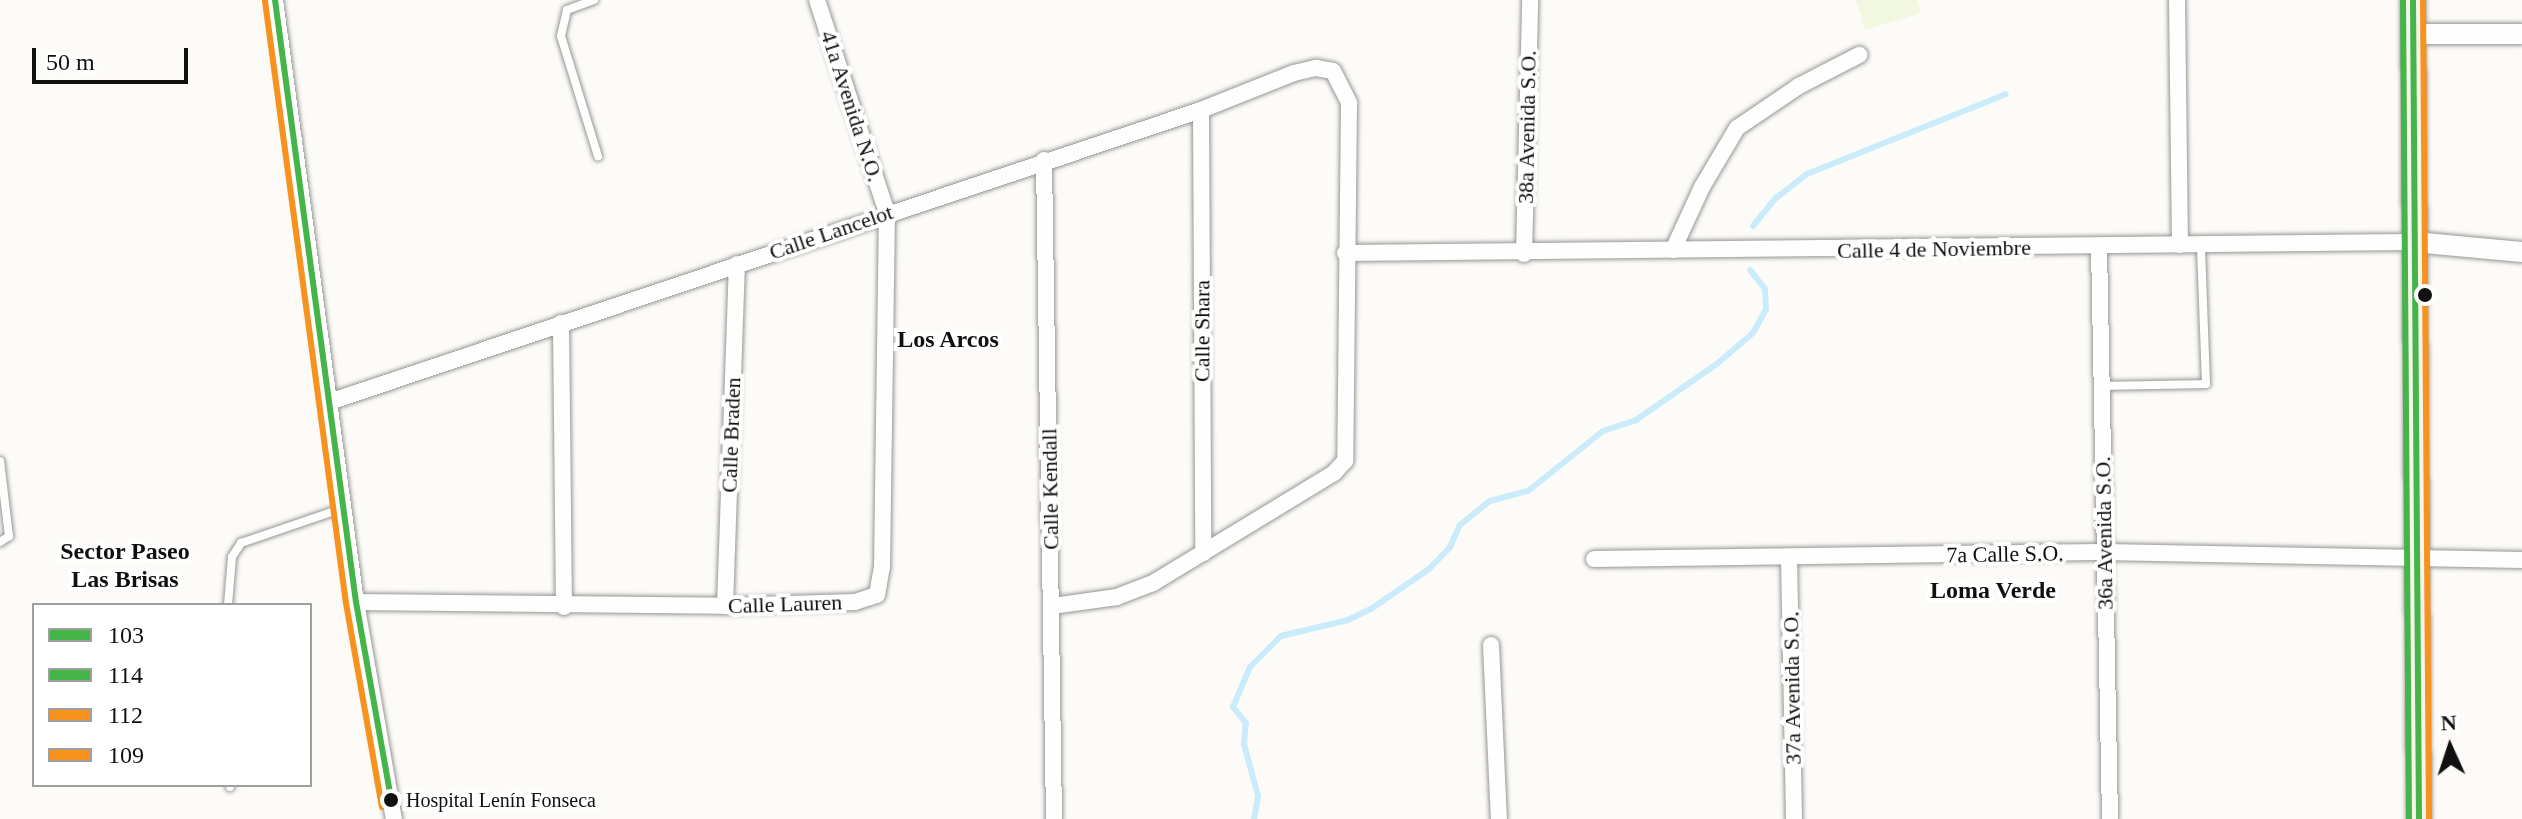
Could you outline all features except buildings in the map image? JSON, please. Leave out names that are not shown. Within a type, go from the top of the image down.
[{"type":"main road","points":[[2413,0],[2419,819]]},
{"type":"street","points":[[275,0],[356,602],[394,819]]},
{"type":"street","name":"41a Avenida N.O.","points":[[817,0],[887,213]]},
{"type":"street","name":"38a Avenida S.O.","points":[[1524,254],[1530,0]]},
{"type":"street","points":[[2177,0],[2180,245]]},
{"type":"street","points":[[2413,34],[2522,34]]},
{"type":"street","points":[[1673,250],[1702,187],[1737,128],[1799,86],[1859,55]]},
{"type":"street","name":"Calle Lancelot","points":[[329,402],[1044,160],[1201,110],[1294,73],[1333,71],[1349,103],[1345,253]]},
{"type":"street","name":"Calle Shara","points":[[1201,110],[1203,553]]},
{"type":"street","name":"Calle Kendall","points":[[1044,160],[1054,819]]},
{"type":"street","name":"Calle Lauren","points":[[356,602],[564,607],[725,606],[855,602],[877,595],[882,567],[887,213]]},
{"type":"street","name":"Calle 4 de Noviembre","points":[[1345,253],[1524,254],[2414,242],[2522,252]]},
{"type":"street","name":"36a Avenida S.O.","points":[[2099,246],[2110,819]]},
{"type":"street","points":[[1052,606],[1117,597],[1153,583],[1345,461],[1345,253]]},
{"type":"street","name":"Calle Braden","points":[[725,606],[737,264]]},
{"type":"street","points":[[561,323],[564,607]]},
{"type":"street","name":"7a Calle S.O.","points":[[1594,559],[2104,552],[2522,560]]},
{"type":"street","name":"37a Avenida S.O.","points":[[1789,557],[1794,819]]},
{"type":"street","points":[[1491,645],[1499,819]]},
{"type":"lane","points":[[594,0],[567,10],[561,36],[598,156]]},
{"type":"lane","points":[[2101,386],[2206,384],[2201,245]]},
{"type":"lane","points":[[0,461],[9,536],[0,542]]},
{"type":"lane","points":[[228,603],[232,557],[241,543],[344,508]]},
{"type":"green space","points":[[1856,0],[1917,0],[1921,13],[1865,30]]},
{"type":"waterway","points":[[1753,226],[1776,198],[1807,174],[2006,94]]},
{"type":"waterway","points":[[1254,819],[1258,796],[1244,744],[1246,723],[1233,707],[1250,667],[1281,636],[1348,620],[1371,609],[1429,569],[1450,547],[1460,525],[1490,501],[1528,491],[1603,431],[1636,420],[1718,363],[1753,333],[1766,310],[1765,289],[1750,270]]},
{"type":"transit line","name":"103","points":[[275,0],[356,602],[392,805]]},
{"type":"transit line","name":"114","points":[[2403,0],[2409,819]]},
{"type":"transit line","name":"103","points":[[2413,0],[2419,819]]},
{"type":"transit line","name":"112","points":[[2423,0],[2429,819]]},
{"type":"transit line","name":"109","points":[[265,1],[346,603],[382,807]]},
{"type":"place","name":"Hospital Lenín Fonseca","points":[[391,800]]},
{"type":"district","name":"Los Arcos","points":[[948,340]]},
{"type":"district","name":"Sector Paseo Las Brisas","points":[[125,566]]},
{"type":"district","name":"Loma Verde","points":[[1993,591]]}]
